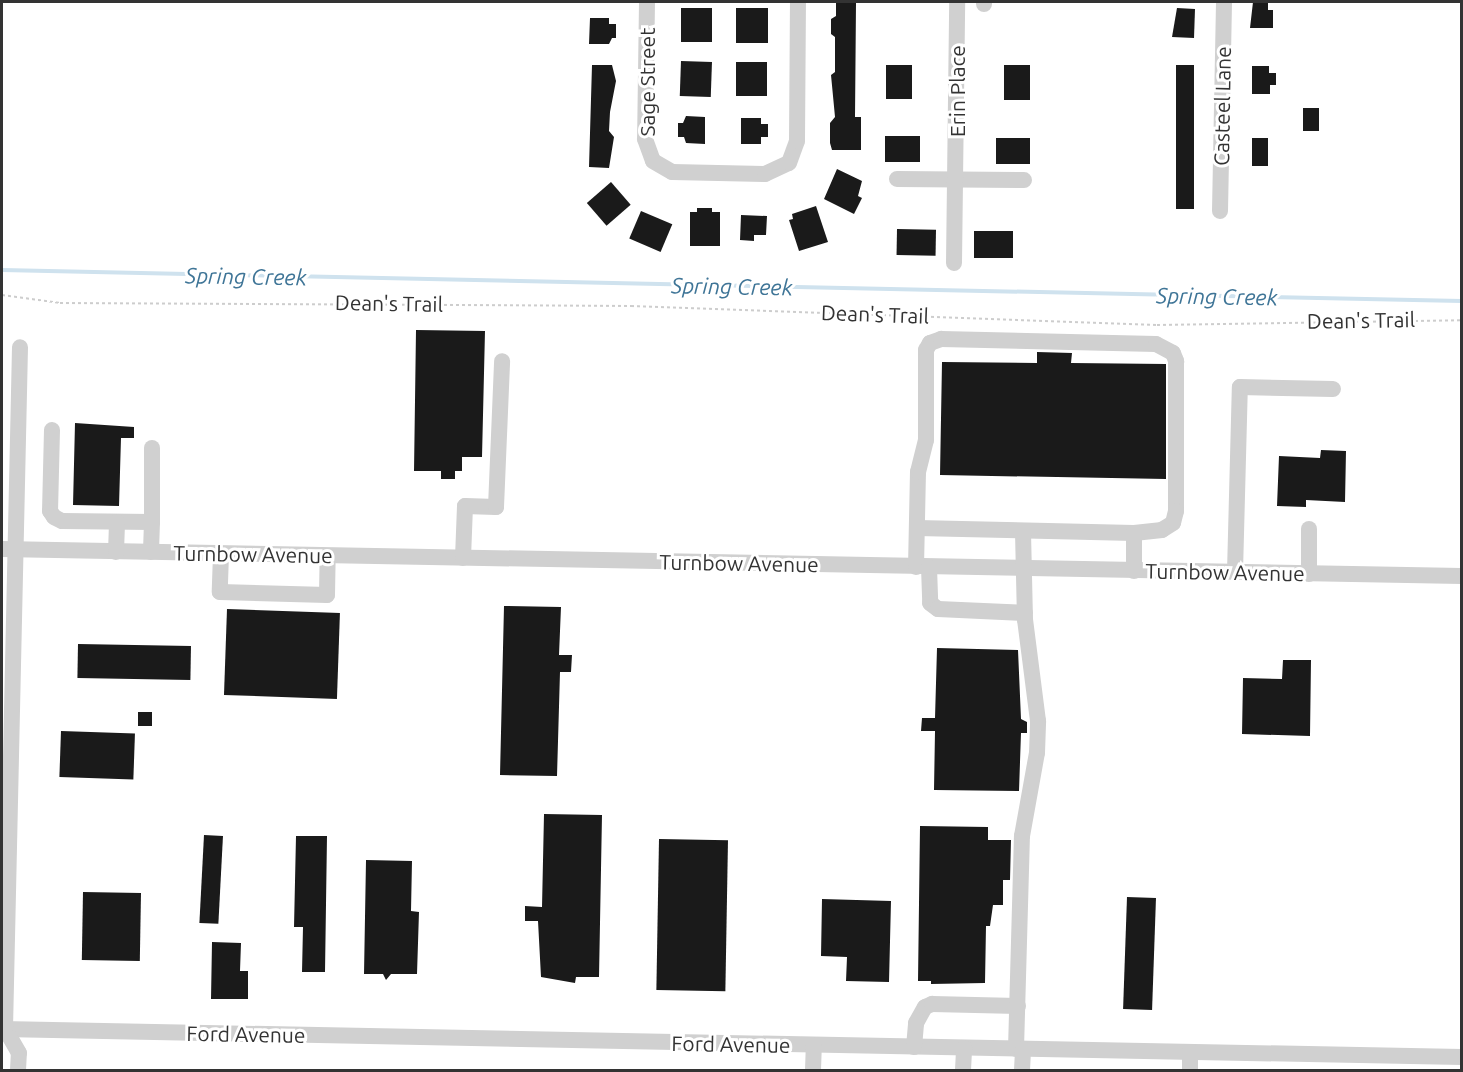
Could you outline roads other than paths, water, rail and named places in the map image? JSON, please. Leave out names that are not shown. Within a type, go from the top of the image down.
[{"type":"street","name":"Sage Street","points":[[646,2],[645,139],[653,161],[672,172],[753,174],[779,171],[789,163],[797,141],[798,2]]},
{"type":"street","name":"Erin Place","points":[[954,263],[957,180],[957,2]]},
{"type":"street","name":"Casteel Lane","points":[[1220,211],[1224,2]]},
{"type":"street","points":[[897,179],[1024,180]]},
{"type":"street","points":[[917,528],[1134,533],[1162,530],[1173,523],[1176,511],[1176,361],[1173,353],[1156,344],[941,339],[930,343],[926,350],[926,440],[918,472],[917,528],[930,603],[938,609],[1025,613]]},
{"type":"street","points":[[18,1071],[19,1053],[3,1029],[9,549],[20,347]]},
{"type":"street","points":[[463,558],[465,506],[496,507],[502,361]]},
{"type":"street","points":[[1235,572],[1240,387],[1333,390]]},
{"type":"street","points":[[52,430],[50,511],[54,517],[62,521],[152,522]]},
{"type":"street","points":[[151,552],[152,448]]},
{"type":"street","points":[[116,552],[117,522]]},
{"type":"street","points":[[1309,529],[1309,574]]},
{"type":"street","points":[[1022,1071],[1018,1006],[1022,836],[1037,753],[1038,721],[1025,613],[1023,531]]},
{"type":"street","points":[[1134,533],[1134,571]]},
{"type":"street","name":"Turnbow Avenue","points":[[9,549],[1461,576]]},
{"type":"street","points":[[221,554],[220,592],[327,595],[328,556]]},
{"type":"street","points":[[914,1047],[916,1023],[925,1007],[932,1004],[1018,1006]]},
{"type":"street","name":"Ford Avenue","points":[[3,1029],[1190,1052],[1282,1062],[1461,1057]]},
{"type":"street","points":[[813,1071],[814,1045]]},
{"type":"street","points":[[963,1071],[964,1048]]},
{"type":"street","points":[[1190,1052],[1190,1071]]},
{"type":"waterway","name":"Spring Creek","points":[[2,270],[1462,301]]}]
